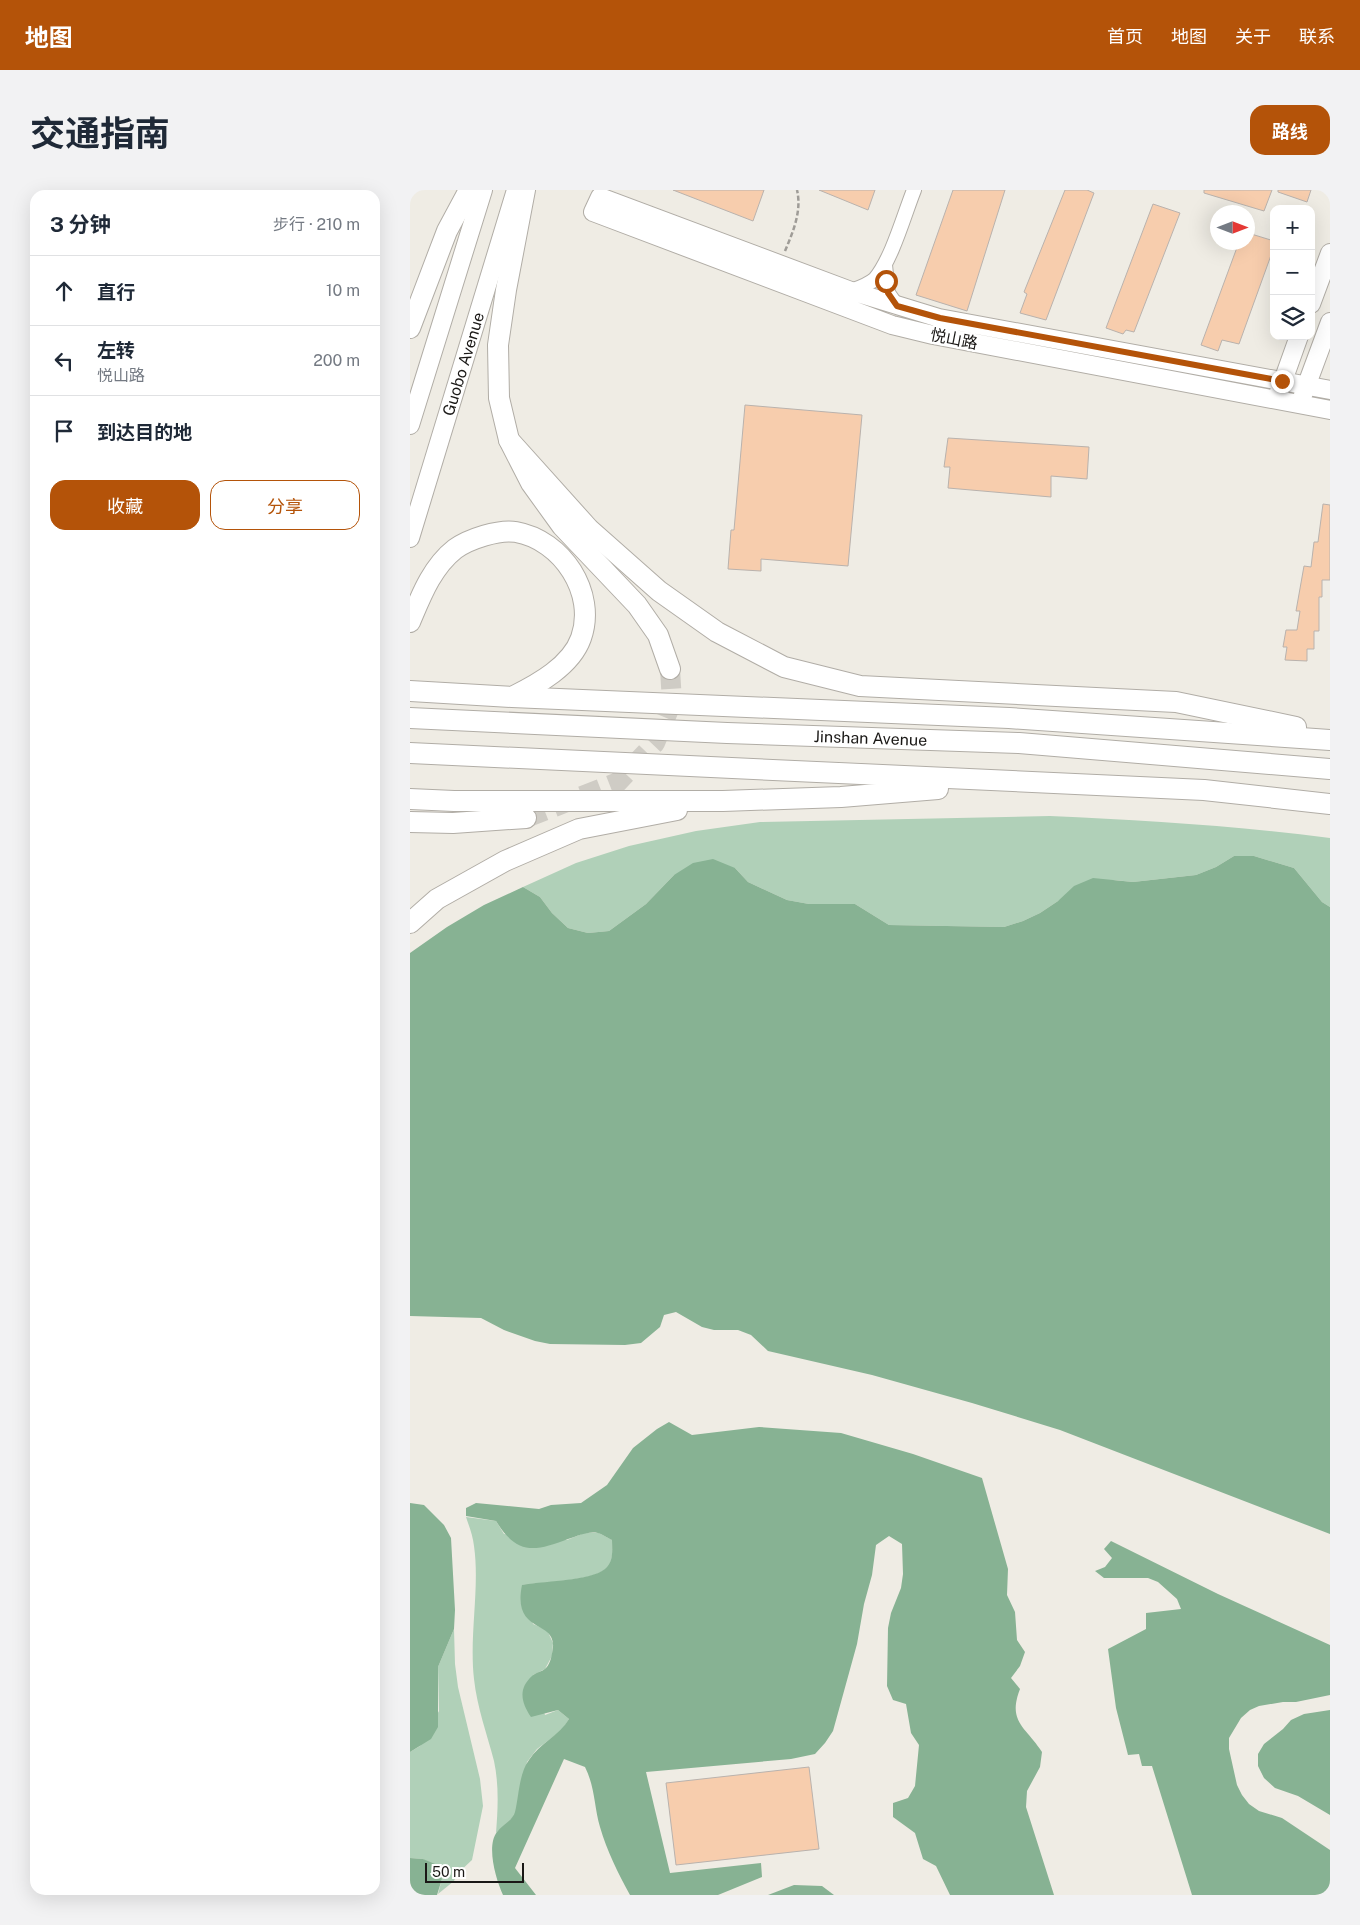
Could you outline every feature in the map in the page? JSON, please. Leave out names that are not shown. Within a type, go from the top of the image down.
[{"type":"highway","points":[[410,328],[447,231],[469,190]]},
{"type":"highway","points":[[526,190],[506,290],[498,345],[498,398],[509,440],[530,483],[562,526],[637,605],[658,635],[670,669]]},
{"type":"highway","points":[[509,440],[589,529],[659,591],[717,632],[784,667],[860,686],[1176,702],[1330,734]]},
{"type":"highway","points":[[410,622],[422,592],[439,565],[456,549],[482,535],[515,532],[543,542],[567,562],[582,591],[586,617],[581,639],[565,662],[541,683],[512,697]]},
{"type":"highway","points":[[410,691],[1009,718],[1330,740]]},
{"type":"highway","name":"Jinshan Avenue","points":[[410,718],[727,733],[1019,743],[1205,757],[1330,769]]},
{"type":"highway","points":[[410,754],[1204,790],[1330,804]]},
{"type":"highway","points":[[410,800],[723,801],[841,797],[1018,782]]},
{"type":"highway","points":[[410,923],[437,899],[505,860],[579,829],[723,801]]},
{"type":"highway","points":[[410,822],[453,824],[526,818]]},
{"type":"main road","name":"Guobo Avenue","points":[[410,425],[484,190]]},
{"type":"main road","name":"Guobo Avenue","points":[[410,538],[516,190]]},
{"type":"main road","name":"悦山路","points":[[1330,390],[940,318],[851,291],[596,205],[892,325],[933,335],[1330,410]]},
{"type":"main road","points":[[1314,295],[1330,254]]},
{"type":"main road","points":[[1299,405],[1330,322]]},
{"type":"main road","points":[[1276,400],[1297,340]]},
{"type":"street","points":[[851,291],[863,287],[874,280],[885,265],[914,190]]},
{"type":"street","points":[[885,265],[888,293],[897,306]]},
{"type":"path","points":[[785,253],[796,223],[798,190]]},
{"type":"green space","points":[[1050,816],[1190,824],[1330,838],[1330,907],[1322,902],[1294,868],[1254,856],[1234,856],[1216,867],[1196,875],[1133,882],[1114,880],[1058,901],[1040,913],[1004,927],[889,925],[855,904],[809,904],[787,900],[748,882],[735,868],[674,875],[646,904],[609,931],[588,933],[568,928],[552,913],[540,897],[523,887],[576,863],[629,846],[696,831],[760,822]]},
{"type":"green space","points":[[1234,856],[1254,856],[1294,868],[1322,902],[1330,907],[1330,1534],[1060,1430],[872,1375],[768,1351],[751,1335],[738,1330],[714,1330],[702,1327],[676,1312],[664,1315],[660,1327],[641,1343],[625,1345],[550,1344],[504,1330],[481,1318],[410,1316],[410,953],[447,927],[484,905],[523,887],[540,897],[552,913],[568,928],[588,933],[609,931],[646,904],[674,875],[693,863],[713,859],[735,868],[748,882],[787,900],[809,904],[855,904],[889,925],[1004,927],[1040,913],[1058,901],[1074,886],[1093,878],[1133,882],[1196,875],[1216,867]]},
{"type":"green space","points":[[669,1422],[692,1435],[759,1427],[841,1433],[913,1454],[982,1478],[1008,1569],[1007,1595],[1015,1612],[1017,1640],[1025,1652],[1020,1666],[1011,1678],[1020,1689],[1016,1709],[1017,1717],[1020,1724],[1042,1752],[1040,1767],[1027,1791],[1026,1807],[1054,1895],[950,1895],[936,1866],[923,1859],[915,1833],[893,1817],[893,1803],[908,1798],[915,1786],[919,1745],[911,1733],[906,1704],[893,1700],[887,1686],[888,1628],[891,1613],[901,1588],[903,1574],[902,1544],[889,1536],[876,1545],[872,1575],[864,1604],[857,1644],[833,1731],[815,1754],[791,1759],[646,1772],[670,1873],[761,1863],[762,1877],[718,1895],[630,1895],[613,1862],[603,1836],[593,1789],[585,1767],[564,1759],[515,1868],[536,1895],[503,1895],[493,1863],[492,1846],[494,1838],[499,1829],[514,1815],[521,1778],[529,1760],[569,1719],[558,1710],[531,1717],[523,1701],[525,1686],[532,1676],[548,1666],[553,1647],[552,1638],[548,1632],[528,1619],[523,1611],[521,1601],[522,1585],[578,1578],[598,1573],[610,1563],[612,1540],[600,1534],[590,1533],[545,1546],[527,1548],[511,1540],[496,1521],[466,1516],[466,1508],[476,1503],[539,1509],[551,1505],[581,1503],[607,1485],[633,1448]]},
{"type":"green space","points":[[410,1503],[424,1505],[444,1525],[451,1538],[455,1610],[454,1629],[438,1667],[438,1727],[431,1739],[410,1752]]},
{"type":"green space","points":[[466,1517],[496,1521],[504,1534],[567,1540],[584,1533],[599,1533],[612,1540],[612,1556],[609,1566],[599,1573],[579,1579],[522,1585],[533,1624],[547,1630],[553,1643],[552,1656],[545,1669],[533,1675],[545,1715],[558,1710],[569,1719],[562,1730],[537,1749],[527,1762],[515,1815],[496,1833],[498,1797],[496,1770],[474,1679],[473,1646],[476,1562],[473,1539]]},
{"type":"green space","points":[[1111,1541],[1218,1594],[1330,1645],[1330,1695],[1296,1702],[1259,1706],[1250,1710],[1241,1718],[1229,1738],[1229,1749],[1237,1785],[1249,1804],[1259,1811],[1282,1818],[1330,1850],[1330,1895],[1192,1895],[1152,1766],[1142,1766],[1139,1754],[1128,1755],[1116,1708],[1108,1649],[1146,1629],[1146,1613],[1181,1609],[1177,1599],[1158,1582],[1148,1578],[1104,1578],[1095,1571],[1105,1567],[1112,1558],[1104,1549]]},
{"type":"green space","points":[[454,1629],[458,1687],[480,1779],[483,1806],[472,1860],[457,1874],[454,1881],[438,1894],[442,1879],[423,1859],[410,1858],[410,1752],[420,1746],[439,1711],[438,1667]]},
{"type":"green space","points":[[1330,1710],[1330,1815],[1298,1796],[1275,1788],[1264,1778],[1258,1766],[1258,1754],[1264,1744],[1291,1720],[1304,1714]]},
{"type":"green space","points":[[410,1858],[423,1859],[435,1864],[442,1879],[437,1895],[410,1895]]},
{"type":"green space","points":[[794,1885],[822,1886],[834,1895],[768,1895]]},
{"type":"building","points":[[673,190],[764,190],[753,221]]},
{"type":"building","points":[[819,190],[875,190],[868,210]]},
{"type":"building","points":[[953,190],[1005,190],[967,311],[916,295]]},
{"type":"building","points":[[1065,190],[1087,190],[1094,193],[1046,320],[1020,313],[1027,294],[1024,292]]},
{"type":"building","points":[[1204,190],[1272,190],[1264,211],[1255,208],[1255,205],[1244,205],[1204,193]]},
{"type":"building","points":[[1278,190],[1311,190],[1307,202],[1278,192]]},
{"type":"building","points":[[1153,204],[1180,213],[1134,332],[1126,330],[1123,334],[1106,328]]},
{"type":"building","points":[[1255,235],[1270,240],[1270,258],[1239,344],[1222,340],[1218,351],[1201,345],[1236,250],[1255,250]]},
{"type":"building","points":[[745,405],[862,415],[848,566],[761,559],[761,571],[728,569],[731,530],[734,530]]},
{"type":"building","points":[[948,438],[1089,447],[1087,479],[1051,476],[1051,497],[948,488],[950,467],[944,467]]},
{"type":"building","points":[[1323,504],[1330,505],[1330,580],[1322,580],[1322,597],[1319,597],[1319,631],[1314,631],[1314,649],[1307,649],[1307,661],[1285,660],[1287,647],[1283,647],[1286,630],[1297,630],[1300,611],[1296,611],[1304,566],[1311,567],[1314,542],[1318,542]]},
{"type":"building","points":[[809,1767],[819,1849],[676,1865],[666,1783]]},
{"type":"tunnel","points":[[526,818],[618,782],[655,743],[672,702],[670,669]]},
{"type":"route","points":[[886,281],[888,293],[897,306],[940,318],[1282,381]]}]
